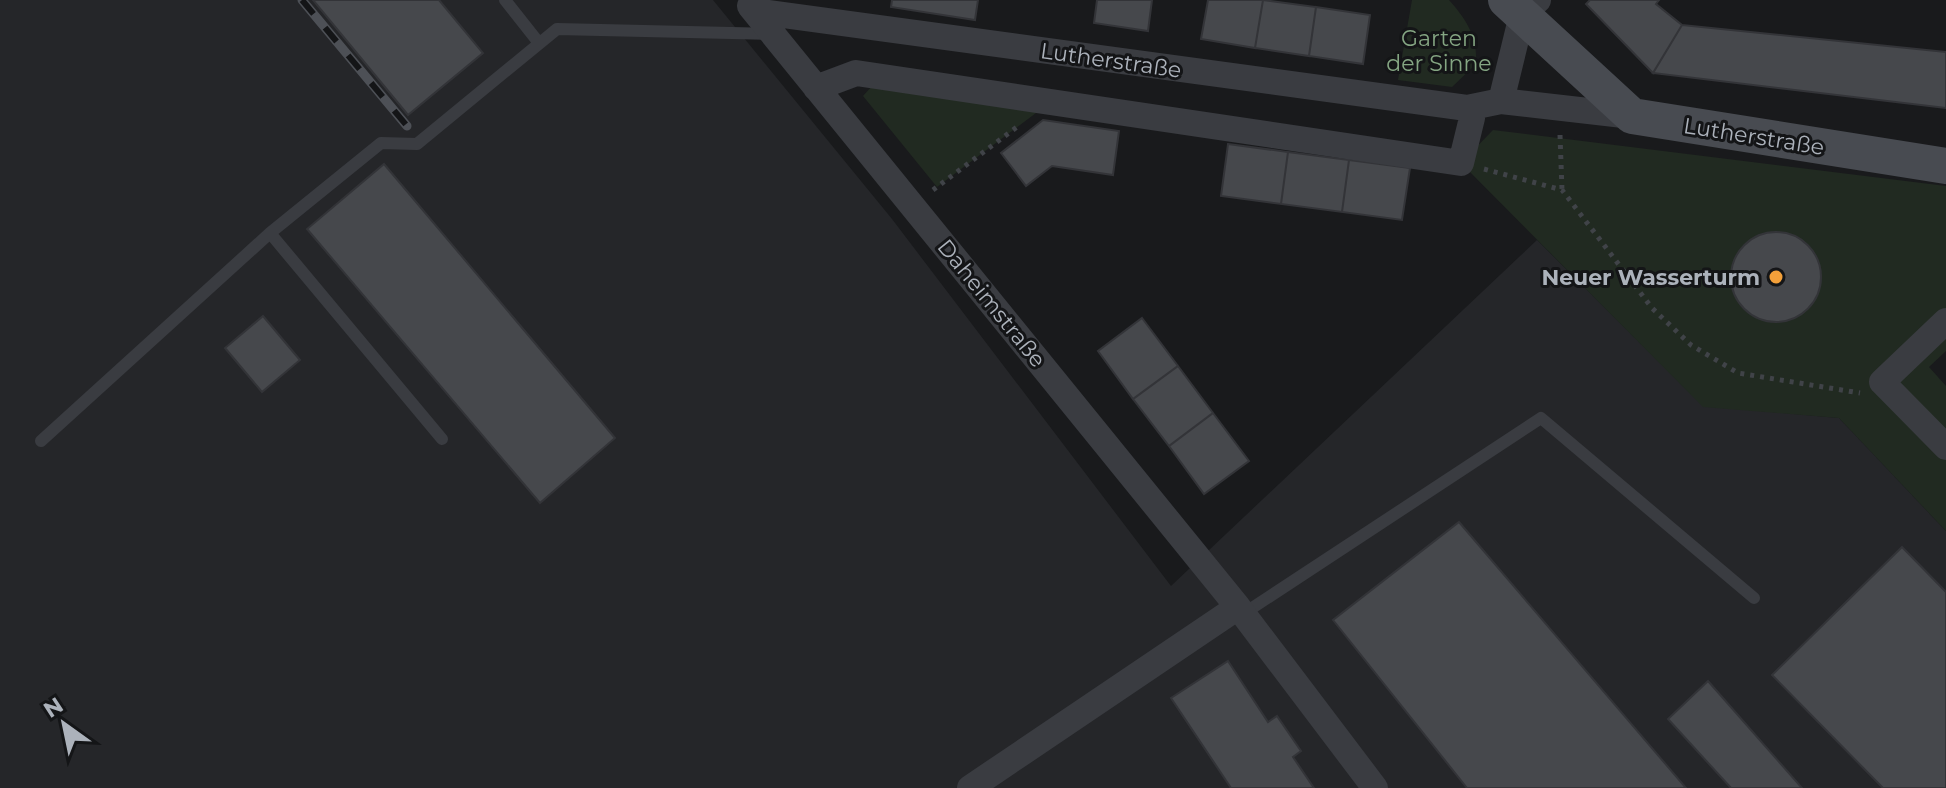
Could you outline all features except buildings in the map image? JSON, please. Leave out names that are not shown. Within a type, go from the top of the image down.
[{"type":"main road","points":[[1522,5],[1632,116]]},
{"type":"main road","name":"Lutherstraße","points":[[1632,116],[1946,166]]},
{"type":"street","name":"Daheimstraße","points":[[755,4],[772,34],[1241,610],[1375,788]]},
{"type":"street","name":"Lutherstraße","points":[[755,4],[1467,108],[1501,101],[1632,116]]},
{"type":"street","points":[[1501,101],[1522,5]]},
{"type":"street","points":[[816,88],[856,73],[1461,163],[1472,118],[1467,108]]},
{"type":"street","points":[[1946,321],[1882,382],[1946,447]]},
{"type":"street","points":[[970,788],[1241,610]]},
{"type":"lane","points":[[505,0],[539,43]]},
{"type":"lane","points":[[41,441],[270,233],[381,143],[417,144],[557,29],[772,34]]},
{"type":"lane","points":[[270,233],[442,439]]},
{"type":"lane","points":[[1241,610],[1541,418],[1754,598]]},
{"type":"path","points":[[1559,110],[1562,190],[1652,308],[1691,345],[1738,373],[1857,394],[1882,382]]},
{"type":"path","points":[[912,205],[1017,127]]},
{"type":"path","points":[[1461,163],[1562,190]]},
{"type":"shaded area","points":[[0,0],[713,0],[892,219],[1171,586],[1537,240],[1703,406],[1839,418],[1946,531],[1946,788],[0,788]]},
{"type":"green space","name":"Garten der Sinne","points":[[1412,0],[1449,0],[1470,29],[1476,64],[1452,87],[1398,80]]},
{"type":"green space","points":[[872,86],[1040,110],[937,187],[863,96]]},
{"type":"green space","points":[[1493,130],[1946,186],[1946,351],[1929,367],[1946,386],[1946,531],[1839,418],[1703,407],[1461,163]]},
{"type":"railway","points":[[302,0],[407,126]]},
{"type":"place","name":"Neuer Wasserturm","points":[[1776,277]]}]
